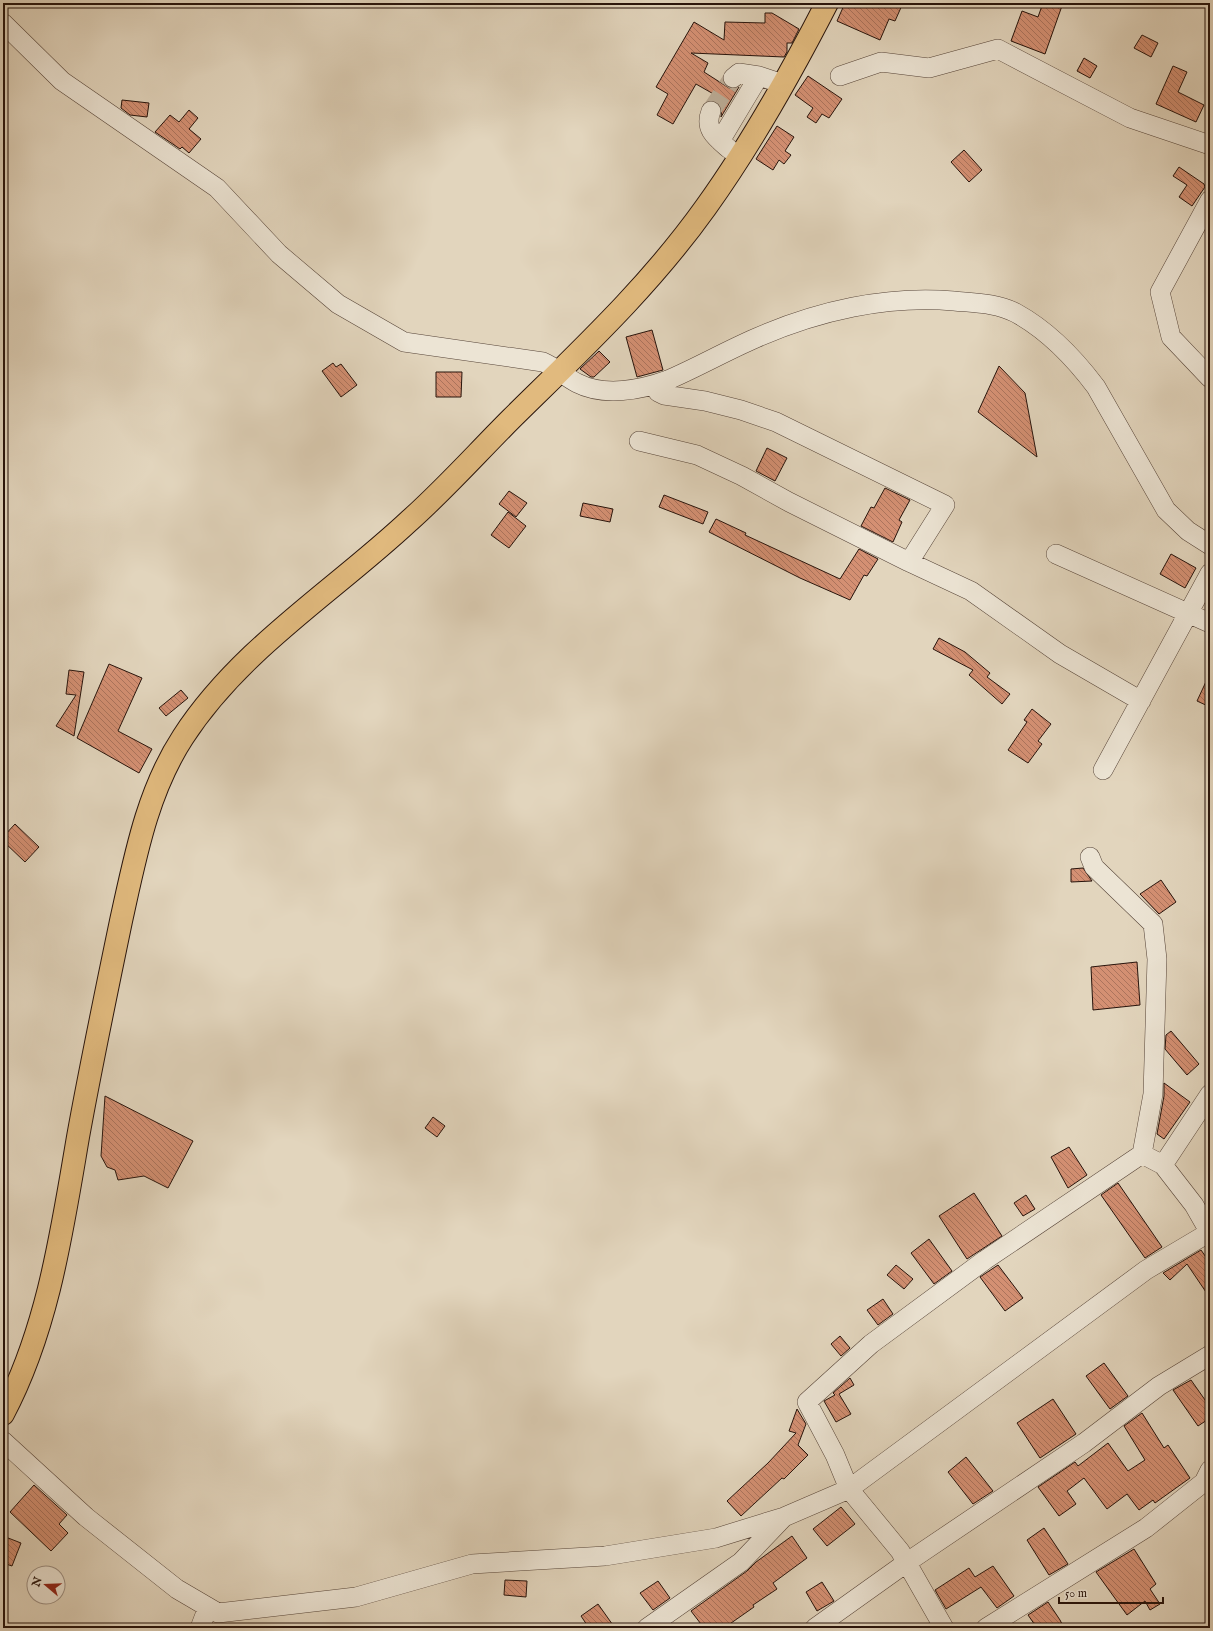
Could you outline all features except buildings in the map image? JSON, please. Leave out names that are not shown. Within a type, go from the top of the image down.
[{"type":"main road","points":[[3,1414],[30,1352],[45,1300],[62,1228],[90,1069],[130,880],[149,809],[158,784],[184,735],[225,684],[251,657],[407,524],[620,311],[705,209],[740,158],[784,84],[827,3]]},
{"type":"street","points":[[3,23],[62,81],[217,188],[279,254],[338,304],[404,342],[530,359],[551,365],[574,382],[590,388],[620,390],[654,385],[684,373],[756,338],[783,327],[839,310],[904,300],[925,299],[997,306],[1016,313],[1048,336],[1089,377],[1166,510],[1188,531],[1210,545]]},
{"type":"street","points":[[840,76],[881,62],[929,68],[998,48],[1130,118],[1210,145]]},
{"type":"street","points":[[734,78],[739,73],[759,76],[784,84]]},
{"type":"street","points":[[720,141],[759,76]]},
{"type":"street","points":[[711,111],[708,119],[709,128],[720,141],[740,158]]},
{"type":"street","points":[[1210,200],[1160,292],[1171,337],[1210,378]]},
{"type":"street","points":[[654,385],[658,392],[664,395],[705,401],[741,410],[776,422],[946,505],[909,562]]},
{"type":"street","points":[[639,441],[697,455],[742,476],[788,502],[971,591],[1060,654],[1141,701]]},
{"type":"street","points":[[1056,554],[1210,623]]},
{"type":"street","points":[[1103,770],[1210,573]]},
{"type":"street","points":[[944,1628],[900,1551],[849,1489],[834,1455],[807,1402],[871,1344],[985,1260],[1142,1154],[1153,1094],[1155,1070],[1157,959],[1153,924],[1094,866],[1090,857]]},
{"type":"street","points":[[1163,1165],[1210,1094]]},
{"type":"street","points":[[3,1441],[86,1517],[177,1588],[218,1613],[356,1597],[472,1564],[605,1556],[716,1538],[784,1517],[849,1489],[1146,1270],[1210,1232],[1194,1205],[1163,1165],[1142,1154]]},
{"type":"street","points":[[815,1628],[906,1562],[1084,1443],[1159,1386],[1210,1355]]},
{"type":"street","points":[[986,1628],[1146,1528],[1204,1482],[1210,1470]]},
{"type":"street","points":[[646,1628],[741,1562],[784,1517]]},
{"type":"street","points":[[200,1628],[208,1607]]},
{"type":"tunnel","points":[[711,111],[733,78]]}]
